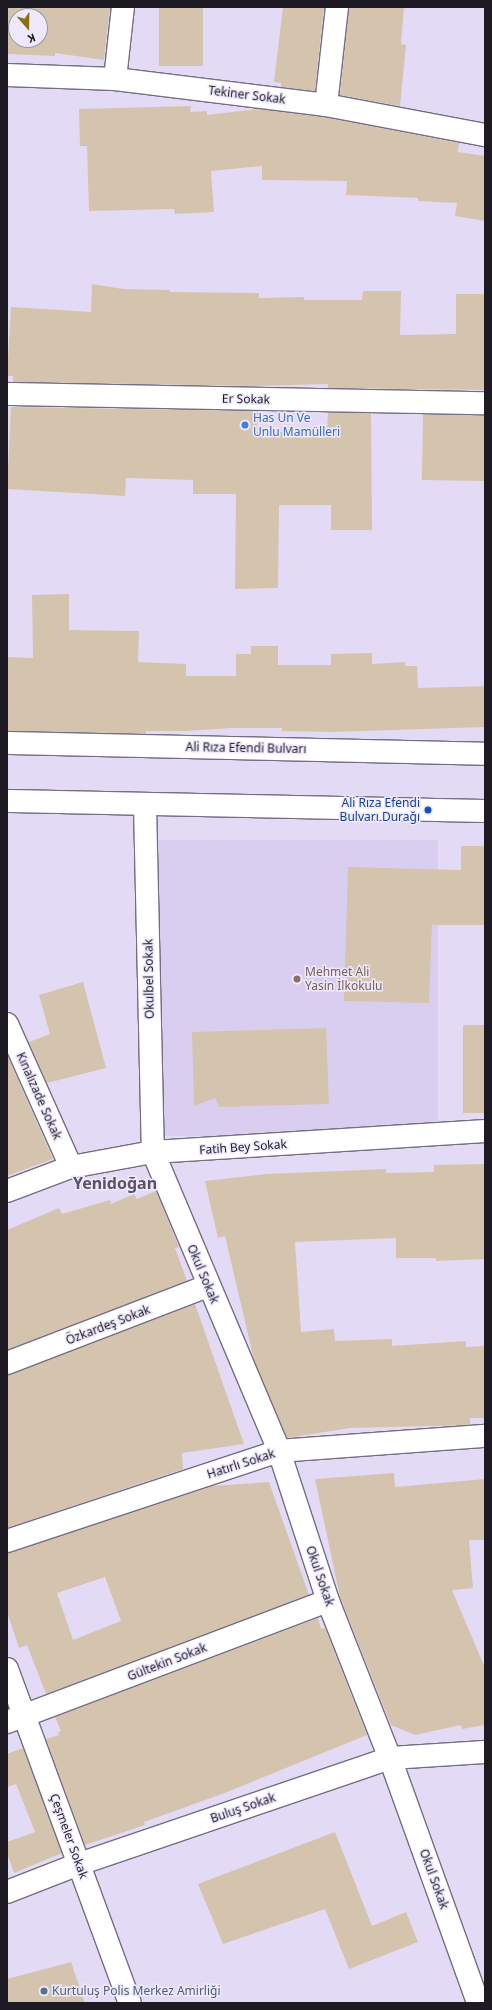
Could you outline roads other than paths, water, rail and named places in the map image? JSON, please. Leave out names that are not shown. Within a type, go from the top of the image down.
[{"type":"street","points":[[115,78],[123,7]]},
{"type":"street","points":[[326,105],[337,7]]},
{"type":"street","name":"Tekiner Sokak","points":[[7,75],[115,78],[326,105],[485,135]]},
{"type":"street","name":"Er Sokak","points":[[7,394],[485,403]]},
{"type":"street","name":"Ali Rıza Efendi Bulvarı","points":[[7,743],[485,754]]},
{"type":"street","points":[[7,801],[485,811]]},
{"type":"street","name":"Okulbel Sokak","points":[[145,805],[154,1152]]},
{"type":"street","name":"Kınalızade Sokak","points":[[8,1027],[71,1168]]},
{"type":"street","name":"Fatih Bey Sokak","points":[[7,1191],[71,1168],[154,1152],[485,1131]]},
{"type":"street","name":"Okul Sokak","points":[[154,1152],[208,1286],[279,1451],[328,1601],[390,1758],[478,2003]]},
{"type":"street","name":"Özkardeş Sokak","points":[[7,1363],[208,1286]]},
{"type":"street","name":"Hatırlı Sokak","points":[[7,1542],[279,1451],[485,1436]]},
{"type":"street","name":"Gültekin Sokak","points":[[16,1719],[328,1601]]},
{"type":"street","name":"Çeşmeler Sokak","points":[[7,1669],[16,1719],[79,1864],[130,2003]]},
{"type":"street","name":"Buluş Sokak","points":[[7,1892],[79,1864],[390,1758],[485,1752]]},
{"type":"place","name":"Has Un Ve Unlu Mamülleri","points":[[245,425]]},
{"type":"place","name":"Ali Rıza Efendi Bulvarı Durağı","points":[[428,810]]},
{"type":"place","name":"Mehmet Ali Yasin İlkokulu","points":[[297,979]]},
{"type":"place","name":"Kurtuluş Polis Merkez Amirliği","points":[[44,1991]]},
{"type":"district","name":"Yenidoğan","points":[[115,1183]]}]
